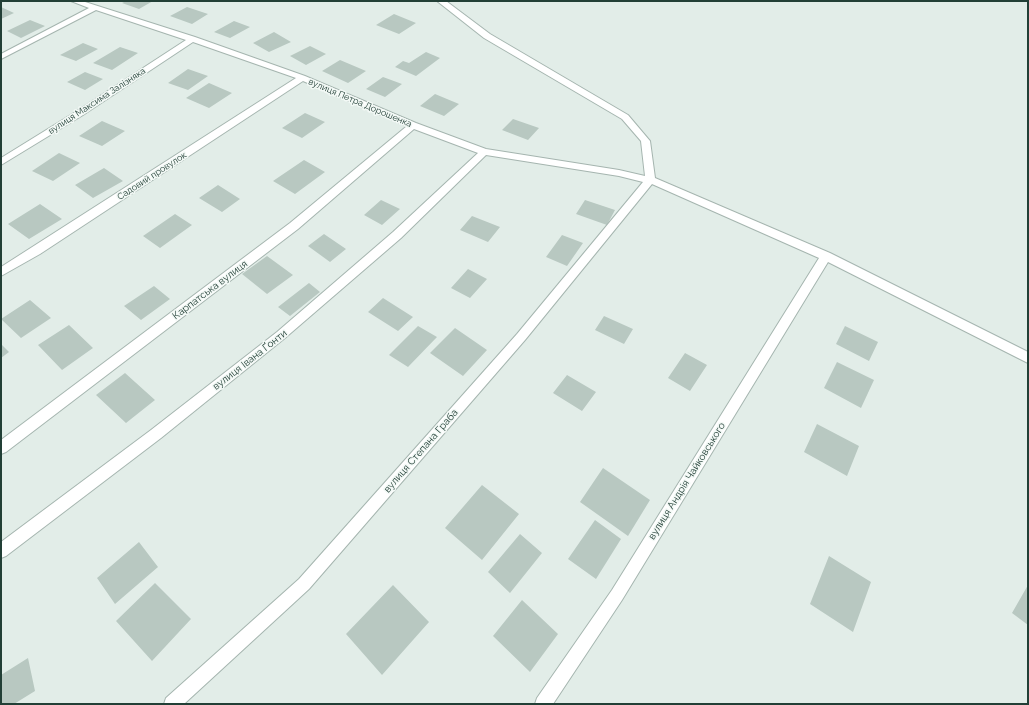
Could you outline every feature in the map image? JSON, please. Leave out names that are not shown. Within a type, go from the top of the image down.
[{"type":"street","name":"вулиця Петра Дорошенка","points":[[75,1],[192,39],[302,78],[413,125],[484,152],[619,173],[650,180],[826,256],[1028,358]]},
{"type":"street","points":[[441,1],[487,36],[625,117],[645,141],[650,180]]},
{"type":"street","points":[[1,57],[95,8]]},
{"type":"street","name":"вулиця Максима Залізняка","points":[[1,162],[80,113],[192,39]]},
{"type":"street","name":"Садовий провулок","points":[[1,272],[36,251],[302,78]]},
{"type":"street","name":"Карпатська вулиця","points":[[1,448],[294,226],[413,125]]},
{"type":"street","name":"вулиця Івана Ґонти","points":[[1,551],[156,434],[281,335],[397,234],[484,152]]},
{"type":"street","name":"вулиця Степана Граба","points":[[172,704],[304,584],[521,337],[650,180]]},
{"type":"street","name":"вулиця Андрія Чайковського","points":[[543,704],[617,595],[826,256]]},
{"type":"building","points":[[126,1],[153,1],[139,9],[122,3]]},
{"type":"building","points":[[1,7],[14,13],[1,19]]},
{"type":"building","points":[[187,7],[208,14],[192,24],[170,16]]},
{"type":"building","points":[[394,14],[416,23],[399,34],[376,25]]},
{"type":"building","points":[[30,20],[45,26],[21,38],[7,31]]},
{"type":"building","points":[[234,21],[250,27],[230,38],[214,32]]},
{"type":"building","points":[[274,32],[291,42],[269,52],[253,43]]},
{"type":"building","points":[[83,43],[98,49],[76,61],[60,55]]},
{"type":"building","points":[[310,46],[326,54],[306,65],[290,56]]},
{"type":"building","points":[[120,47],[138,53],[112,70],[93,63]]},
{"type":"building","points":[[426,52],[440,58],[416,76],[395,67],[403,61],[409,63]]},
{"type":"building","points":[[340,60],[366,71],[348,83],[322,71]]},
{"type":"building","points":[[188,69],[208,76],[188,90],[168,83]]},
{"type":"building","points":[[85,72],[103,79],[85,90],[67,82]]},
{"type":"building","points":[[383,77],[402,84],[385,97],[366,89]]},
{"type":"building","points":[[209,83],[232,93],[209,108],[186,98]]},
{"type":"building","points":[[435,94],[459,104],[444,116],[420,106]]},
{"type":"building","points":[[305,113],[325,122],[302,138],[282,128]]},
{"type":"building","points":[[513,119],[539,128],[528,140],[502,130]]},
{"type":"building","points":[[102,121],[125,131],[102,146],[79,136]]},
{"type":"building","points":[[59,153],[80,163],[53,181],[32,171]]},
{"type":"building","points":[[304,160],[325,172],[295,194],[273,181]]},
{"type":"building","points":[[104,168],[123,181],[93,198],[75,185]]},
{"type":"building","points":[[218,185],[240,199],[222,212],[199,198]]},
{"type":"building","points":[[381,200],[400,209],[382,225],[364,215]]},
{"type":"building","points":[[585,200],[615,210],[607,225],[576,214]]},
{"type":"building","points":[[40,204],[62,219],[29,239],[8,224]]},
{"type":"building","points":[[175,214],[192,225],[160,248],[143,236]]},
{"type":"building","points":[[472,216],[500,227],[488,242],[460,230]]},
{"type":"building","points":[[324,234],[346,249],[330,262],[308,246]]},
{"type":"building","points":[[562,235],[583,243],[567,266],[546,257]]},
{"type":"building","points":[[267,256],[293,275],[267,294],[242,274]]},
{"type":"building","points":[[468,269],[487,279],[470,298],[451,288]]},
{"type":"building","points":[[309,283],[320,292],[290,316],[278,307]]},
{"type":"building","points":[[154,286],[170,299],[141,320],[124,306]]},
{"type":"building","points":[[383,298],[413,317],[398,331],[368,312]]},
{"type":"building","points":[[30,300],[51,318],[21,338],[1,319]]},
{"type":"building","points":[[604,316],[633,329],[624,344],[595,330]]},
{"type":"building","points":[[69,325],[93,348],[62,370],[38,345]]},
{"type":"building","points":[[418,326],[437,337],[408,367],[389,355]]},
{"type":"building","points":[[845,326],[878,342],[869,361],[836,344]]},
{"type":"building","points":[[455,328],[487,350],[463,376],[430,353]]},
{"type":"building","points":[[1,344],[9,352],[1,358]]},
{"type":"building","points":[[685,353],[707,365],[690,391],[668,378]]},
{"type":"building","points":[[837,362],[874,380],[861,408],[824,388]]},
{"type":"building","points":[[125,373],[155,400],[126,423],[96,395]]},
{"type":"building","points":[[567,375],[596,392],[582,411],[553,393]]},
{"type":"building","points":[[817,424],[859,446],[847,476],[804,452]]},
{"type":"building","points":[[603,468],[650,500],[628,536],[580,502]]},
{"type":"building","points":[[482,485],[519,514],[482,560],[445,528]]},
{"type":"building","points":[[595,520],[621,539],[596,579],[568,559]]},
{"type":"building","points":[[520,534],[542,553],[510,593],[488,572]]},
{"type":"building","points":[[139,542],[158,567],[115,604],[97,578]]},
{"type":"building","points":[[829,556],[871,582],[853,632],[810,604]]},
{"type":"building","points":[[155,583],[191,619],[152,661],[116,621]]},
{"type":"building","points":[[393,585],[429,622],[382,675],[346,634]]},
{"type":"building","points":[[1028,585],[1028,625],[1012,613]]},
{"type":"building","points":[[522,600],[558,634],[530,672],[493,636]]},
{"type":"building","points":[[28,658],[35,691],[14,704],[1,704],[1,675]]}]
